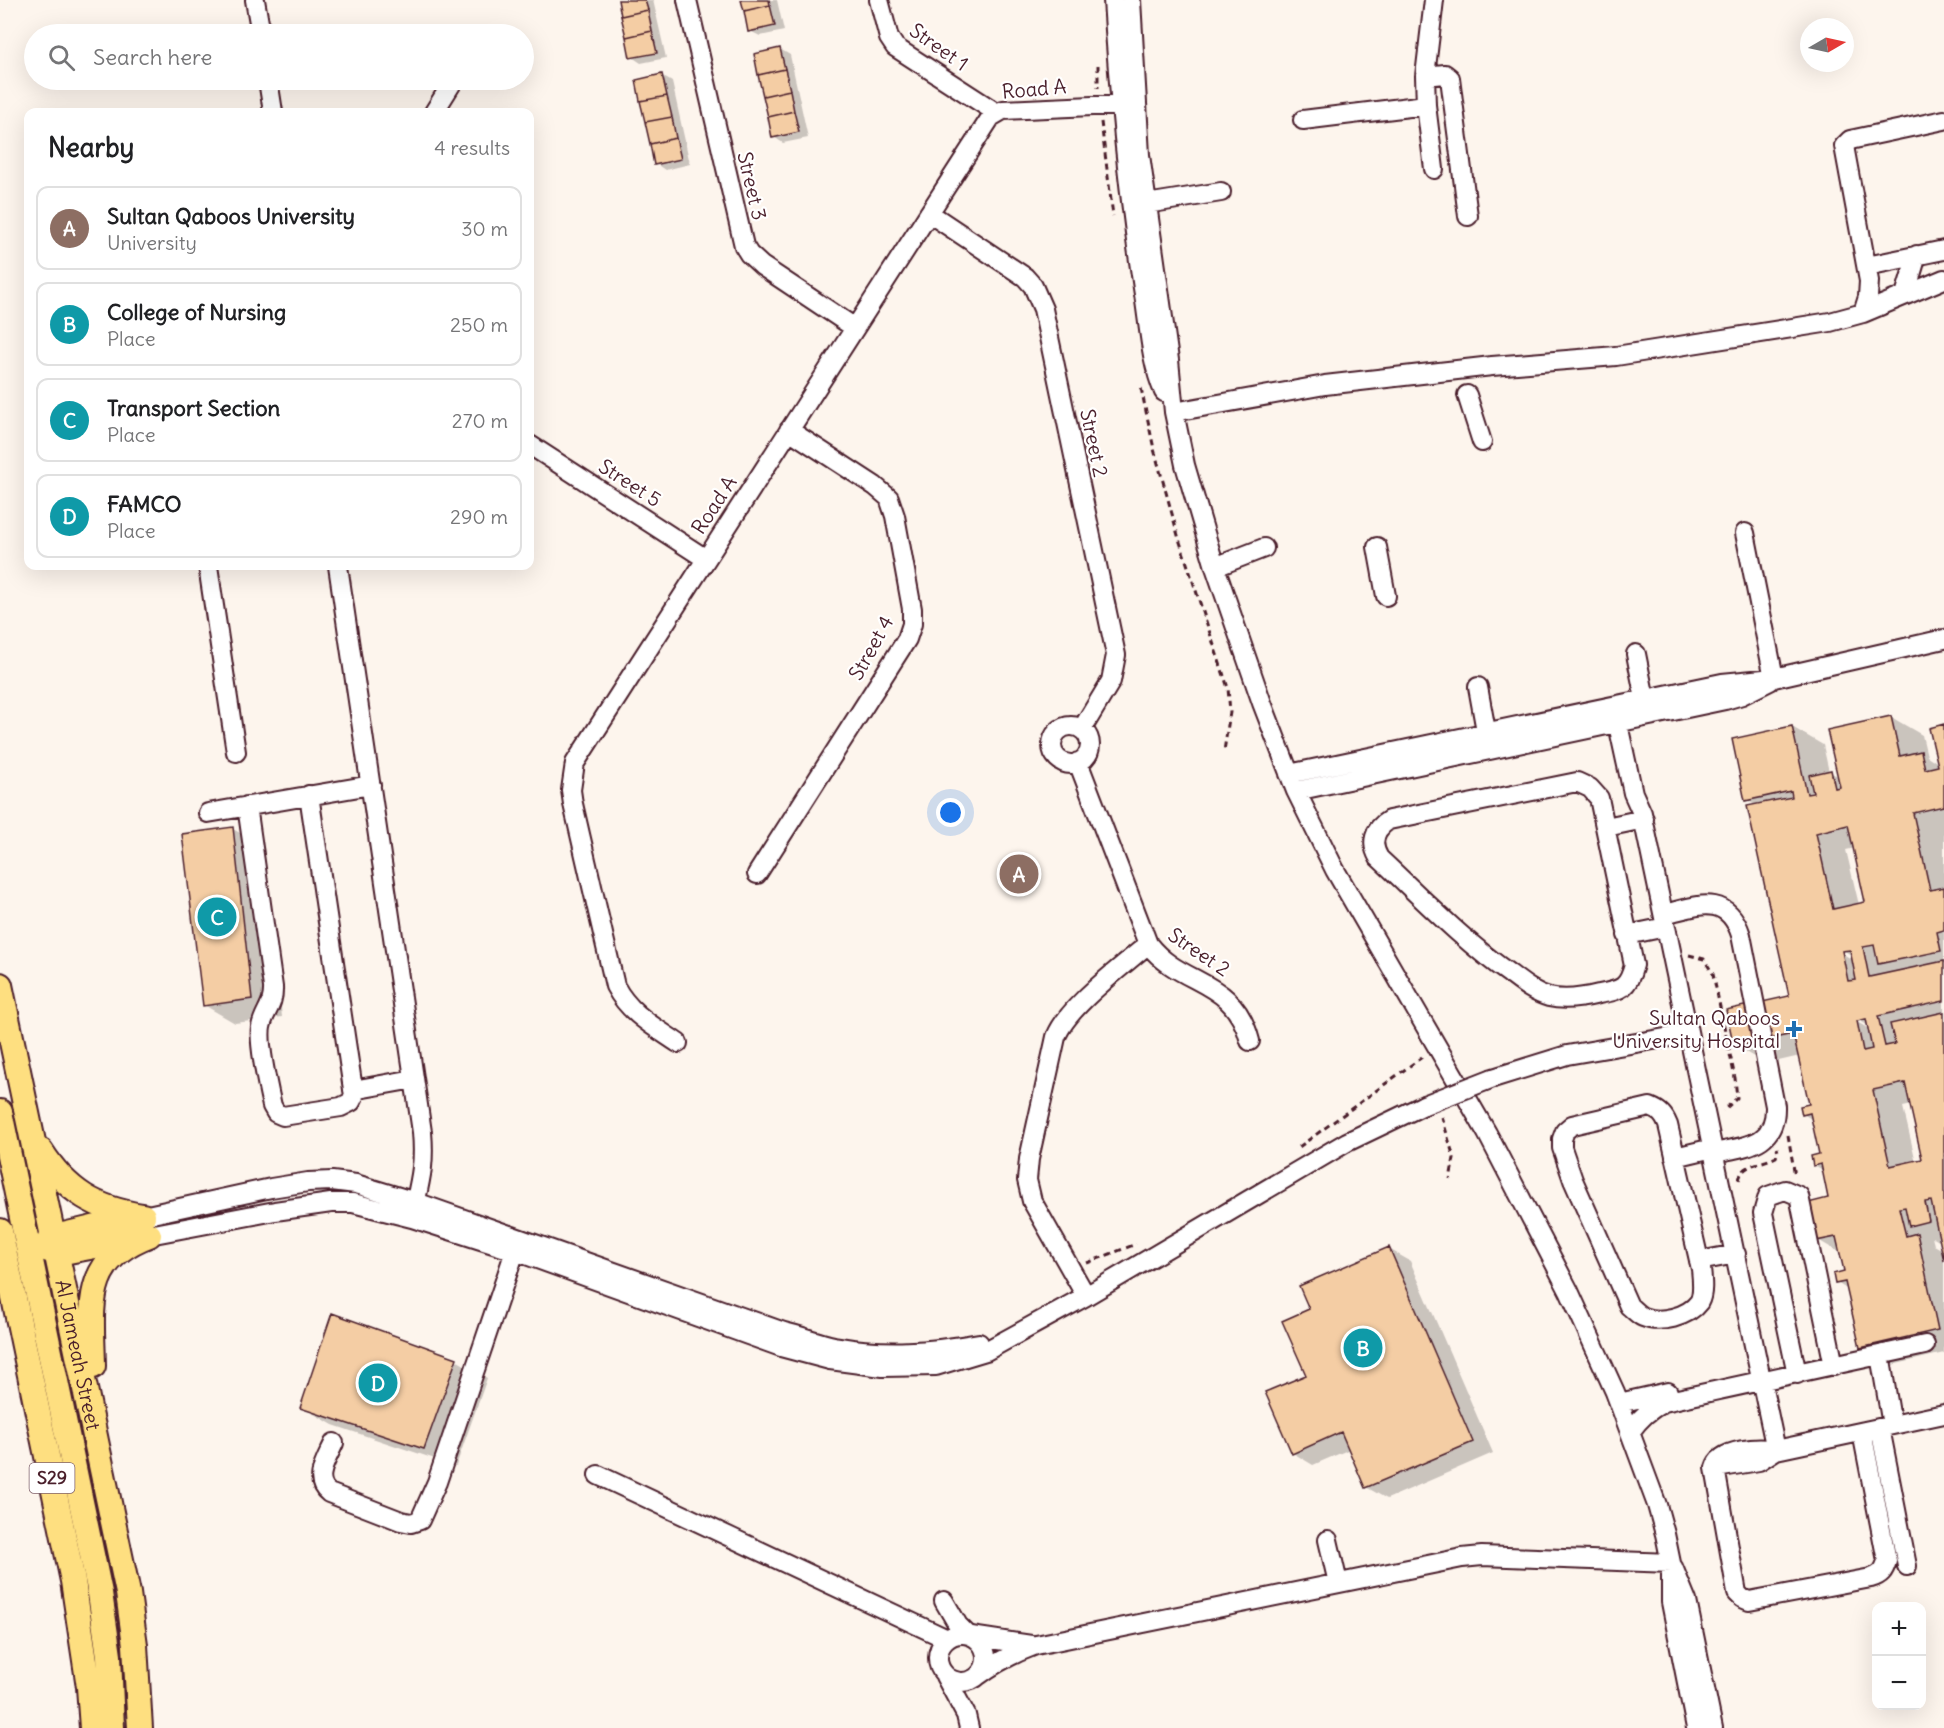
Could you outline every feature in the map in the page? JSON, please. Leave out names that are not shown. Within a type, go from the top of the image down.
[{"type":"main road","name":"Al Jameah Street","points":[[0,985],[32,1132],[52,1246],[97,1443],[128,1593],[135,1645],[140,1728]]},
{"type":"main road","name":"Al Jameah Street","points":[[0,1112],[102,1603],[109,1656],[112,1728]]},
{"type":"main road","points":[[32,1132],[40,1151],[52,1169],[75,1191],[102,1207],[122,1213],[146,1226]]},
{"type":"main road","points":[[24,1228],[33,1240],[52,1246],[146,1226]]},
{"type":"main road","points":[[97,1443],[92,1336],[95,1286],[103,1268],[115,1253],[131,1242],[146,1226]]},
{"type":"main road","name":"S29","points":[[0,1231],[74,1581],[89,1688],[92,1728]]},
{"type":"main road","points":[[36,1283],[39,1262],[52,1246]]},
{"type":"lane","points":[[255,0],[259,24]]},
{"type":"lane","name":"Street 3","points":[[687,0],[744,246],[755,261],[855,328]]},
{"type":"lane","name":"Street 1","points":[[879,0],[889,38],[895,47],[997,112]]},
{"type":"lane","points":[[1113,0],[1128,105],[1155,361],[1162,387],[1173,412],[1185,465],[1215,567],[1292,782],[1335,870],[1487,1132],[1569,1291],[1620,1403],[1657,1505],[1671,1563],[1687,1601],[1713,1728]]},
{"type":"lane","points":[[1128,105],[1131,0]]},
{"type":"lane","points":[[1434,0],[1425,76],[1434,169]]},
{"type":"lane","points":[[1425,76],[1445,74],[1450,78],[1468,216]]},
{"type":"lane","points":[[270,90],[272,108]]},
{"type":"lane","points":[[436,108],[448,90]]},
{"type":"lane","name":"Road A","points":[[678,1043],[632,1011],[615,986],[571,790],[573,770],[581,751],[987,123],[997,112],[1010,110],[1128,105]]},
{"type":"lane","points":[[1303,120],[1426,105]]},
{"type":"lane","points":[[1863,313],[1868,297],[1869,281],[1844,146],[1850,141],[1944,120]]},
{"type":"lane","points":[[1138,205],[1221,192]]},
{"type":"lane","name":"Street 2","points":[[929,213],[1024,277],[1033,286],[1043,309],[1116,655],[1111,681],[1082,729]]},
{"type":"lane","points":[[1867,266],[1944,250]]},
{"type":"lane","points":[[1905,295],[1917,255]]},
{"type":"lane","points":[[1173,412],[1325,385],[1492,366],[1616,356],[1830,322],[1863,313],[1944,279]]},
{"type":"lane","points":[[1467,395],[1482,442]]},
{"type":"lane","name":"Street 4","points":[[757,874],[907,639],[912,624],[912,609],[895,516],[889,498],[875,486],[789,430]]},
{"type":"lane","name":"Street 5","points":[[534,448],[706,559]]},
{"type":"lane","points":[[1745,533],[1774,678]]},
{"type":"lane","points":[[1377,547],[1386,596]]},
{"type":"lane","points":[[1215,567],[1264,548]]},
{"type":"lane","points":[[209,570],[236,752]]},
{"type":"lane","points":[[339,570],[424,1156],[422,1179],[414,1210]]},
{"type":"lane","points":[[1621,713],[1645,699],[1738,680],[1774,678],[1944,639]]},
{"type":"lane","points":[[1636,654],[1645,699]]},
{"type":"lane","points":[[1292,782],[1621,713],[1725,700],[1759,687],[1774,678]]},
{"type":"lane","points":[[1478,687],[1487,741]]},
{"type":"lane","points":[[1621,713],[1633,793],[1643,816],[1776,1450]]},
{"type":"lane","points":[[1075,726],[1082,729],[1089,740],[1090,747],[1084,759],[1078,762],[1064,762],[1058,758],[1052,746],[1053,739],[1061,728],[1075,726]]},
{"type":"lane","name":"Street 2","points":[[1078,762],[1148,944],[1163,961],[1228,999],[1239,1011],[1250,1041]]},
{"type":"lane","points":[[1577,782],[1590,788],[1599,798],[1606,827],[1634,965],[1630,981],[1622,988],[1581,998],[1549,997],[1534,992],[1485,957],[1379,858],[1374,850],[1376,832],[1389,820],[1577,782]]},
{"type":"lane","points":[[208,813],[371,785]]},
{"type":"lane","points":[[247,806],[273,987],[273,1001],[263,1020],[260,1035],[272,1106],[276,1113],[283,1116],[341,1107],[351,1101],[353,1090],[309,795]]},
{"type":"lane","points":[[1606,827],[1643,816]]},
{"type":"lane","points":[[1627,935],[1712,905],[1725,910],[1736,920],[1741,935],[1775,1106],[1775,1120],[1770,1132],[1760,1141],[1675,1157]]},
{"type":"lane","points":[[1086,1296],[1032,1201],[1027,1180],[1029,1159],[1060,1027],[1074,1010],[1148,944]]},
{"type":"lane","points":[[414,1210],[515,1251],[782,1347],[830,1360],[883,1367],[936,1366],[986,1351],[1086,1296],[1347,1142],[1424,1105],[1492,1078],[1568,1055],[1688,1034]]},
{"type":"lane","points":[[353,1090],[414,1079]]},
{"type":"lane","points":[[1650,1107],[1664,1115],[1675,1157],[1699,1261],[1702,1286],[1699,1301],[1684,1314],[1657,1320],[1642,1317],[1629,1306],[1573,1180],[1562,1148],[1562,1139],[1572,1125],[1580,1122],[1650,1107]]},
{"type":"lane","points":[[1797,1374],[1762,1213],[1768,1196],[1785,1190],[1799,1196],[1834,1366]]},
{"type":"lane","points":[[146,1226],[331,1203],[353,1203],[414,1210],[784,1332],[833,1345],[883,1352],[934,1351],[984,1342],[1032,1326]]},
{"type":"lane","points":[[334,1443],[321,1474],[320,1482],[323,1489],[401,1521],[411,1523],[420,1520],[426,1511],[437,1482],[515,1251]]},
{"type":"lane","points":[[1699,1261],[1736,1254]]},
{"type":"lane","points":[[1620,1403],[1762,1377],[1797,1374],[1925,1345]]},
{"type":"lane","points":[[1880,1355],[1878,1428],[1887,1561],[1885,1569],[1879,1575],[1871,1578],[1756,1600],[1749,1601],[1742,1598],[1737,1593],[1715,1464],[1724,1467],[1759,1461],[1776,1450],[1878,1428],[1944,1414]]},
{"type":"lane","points":[[1630,1432],[1645,1414],[1664,1402],[1762,1377]]},
{"type":"lane","points":[[1878,1428],[1907,1566]]},
{"type":"lane","points":[[598,1475],[947,1639]]},
{"type":"lane","points":[[1328,1540],[1338,1583]]},
{"type":"lane","points":[[945,1676],[960,1682],[978,1676],[996,1662],[1036,1645],[1462,1558],[1482,1556],[1671,1563]]},
{"type":"lane","points":[[1671,1563],[1671,1602],[1696,1728]]},
{"type":"lane","points":[[947,1639],[944,1601],[954,1620],[969,1635],[979,1641],[986,1658],[984,1667],[972,1689],[968,1721]]},
{"type":"lane","points":[[968,1721],[940,1669],[938,1661],[941,1645],[947,1639],[961,1634],[1036,1645]]},
{"type":"path","points":[[1299,1147],[1436,1047]]},
{"type":"path","points":[[1442,1116],[1454,1158],[1450,1179]]},
{"type":"path","points":[[1775,1120],[1785,1118],[1799,1196]]},
{"type":"path","points":[[1740,1184],[1739,1177],[1745,1168],[1776,1157],[1778,1151],[1776,1146]]},
{"type":"path","points":[[1070,1269],[1142,1242]]},
{"type":"building","points":[[618,0],[645,0],[648,10],[621,16]]},
{"type":"building","points":[[741,0],[769,0],[770,5],[744,11]]},
{"type":"building","points":[[770,5],[775,26],[748,32],[744,11]]},
{"type":"building","points":[[648,10],[652,31],[626,37],[621,16]]},
{"type":"building","points":[[652,31],[657,53],[630,58],[626,37]]},
{"type":"building","points":[[780,48],[785,69],[758,75],[754,54]]},
{"type":"building","points":[[785,69],[790,90],[763,96],[758,75]]},
{"type":"building","points":[[662,74],[667,96],[640,101],[636,80]]},
{"type":"building","points":[[790,90],[794,111],[768,117],[763,96]]},
{"type":"building","points":[[667,96],[672,117],[645,122],[640,101]]},
{"type":"building","points":[[794,111],[799,132],[772,138],[768,117]]},
{"type":"building","points":[[672,117],[676,138],[650,144],[645,122]]},
{"type":"building","points":[[676,138],[681,159],[654,165],[650,144]]},
{"type":"building","name":"Sultan Qaboos University Hospital","points":[[1891,716],[1900,756],[1921,751],[1925,769],[1938,766],[1929,728],[1944,724],[1944,806],[1913,813],[1930,890],[1944,887],[1944,930],[1937,932],[1941,951],[1878,964],[1874,945],[1863,947],[1869,977],[1944,961],[1944,1001],[1878,1016],[1885,1046],[1895,1044],[1890,1024],[1944,1012],[1944,1261],[1931,1201],[1925,1202],[1929,1221],[1909,1226],[1905,1207],[1899,1208],[1906,1236],[1917,1233],[1938,1330],[1860,1348],[1845,1282],[1835,1284],[1833,1274],[1844,1271],[1836,1237],[1816,1241],[1808,1203],[1828,1198],[1821,1164],[1813,1166],[1811,1156],[1819,1154],[1810,1113],[1802,1115],[1800,1106],[1809,1104],[1793,1034],[1734,1047],[1726,1010],[1789,996],[1747,806],[1792,797],[1791,791],[1745,801],[1732,739],[1792,726],[1807,794],[1813,793],[1809,775],[1831,770],[1835,788],[1840,787],[1827,730]],"holes":[[[1848,825],[1865,902],[1833,909],[1816,833]],[[1850,950],[1856,980],[1848,981],[1842,951]],[[1866,1019],[1872,1049],[1863,1051],[1857,1021]],[[1905,1083],[1922,1159],[1890,1166],[1873,1090]]]},
{"type":"building","points":[[233,827],[252,999],[203,1006],[182,834]]},
{"type":"building","points":[[1389,1247],[1473,1442],[1365,1488],[1341,1432],[1292,1454],[1265,1392],[1306,1375],[1282,1321],[1309,1309],[1299,1286]]},
{"type":"building","points":[[332,1313],[457,1358],[424,1449],[300,1408]]},
{"type":"place","name":"Sultan Qaboos University","points":[[1019,874]]},
{"type":"place","name":"Transport Section","points":[[217,917]]},
{"type":"place","name":"Sultan Qaboos University Hospital","points":[[1794,1029]]},
{"type":"place","name":"College of Nursing","points":[[1363,1348]]},
{"type":"place","name":"FAMCO","points":[[378,1383]]}]
